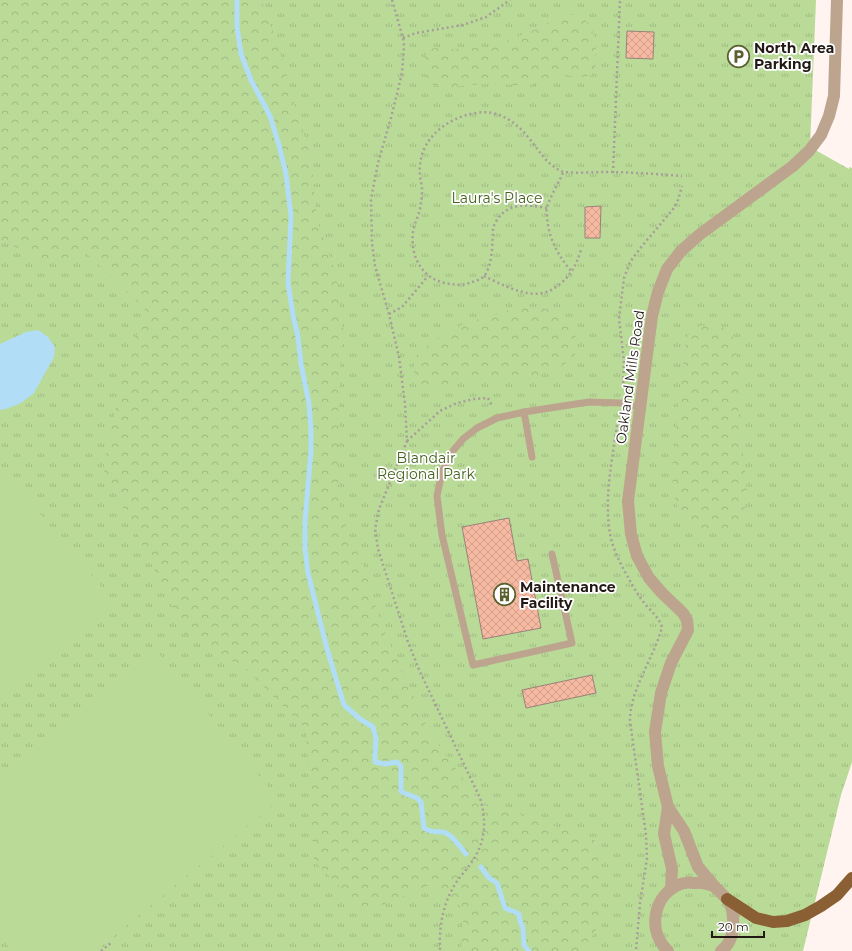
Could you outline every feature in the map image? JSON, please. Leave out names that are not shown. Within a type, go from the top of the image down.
[{"type":"main road","points":[[727,899],[756,918],[773,922],[787,922],[805,915],[821,906],[837,895],[852,878]]},
{"type":"street","name":"Oakland Mills Road","points":[[727,899],[698,867],[684,831],[668,807],[658,766],[655,732],[661,693],[671,663],[688,630],[687,620],[683,613],[649,578],[637,556],[631,534],[628,501],[652,316],[658,292],[668,269],[681,251],[699,235],[792,166],[809,150],[821,135],[829,116],[834,96],[837,0]]},
{"type":"street","name":"Oakland Mills Road","points":[[668,807],[664,834],[672,870],[671,889]]},
{"type":"street","points":[[668,951],[663,946],[658,945],[654,922],[656,908],[663,896],[671,889],[684,883],[702,882],[715,887]]},
{"type":"street","points":[[721,951],[730,942],[734,928],[733,911],[727,899]]},
{"type":"lane","points":[[552,554],[572,643],[473,665],[442,534],[437,496],[442,472],[452,452],[463,439],[478,428],[497,418],[524,412],[589,402],[621,403],[640,407]]},
{"type":"lane","points":[[524,412],[532,457]]},
{"type":"path","points":[[392,0],[403,38],[404,46],[402,73],[378,162],[372,198],[372,243],[375,266],[400,357],[407,441]]},
{"type":"path","points":[[403,38],[416,34],[463,26],[486,17],[510,0]]},
{"type":"path","points":[[613,172],[620,0]]},
{"type":"path","points":[[547,208],[521,205],[511,208],[502,214],[496,220],[493,229],[493,249],[489,265],[484,276],[468,284],[456,285],[444,283],[428,276],[417,262],[413,253],[413,231],[421,205],[422,189],[420,167],[422,154],[434,134],[453,120],[464,115],[485,112],[503,116],[519,127],[528,136],[543,157],[555,168],[564,173],[613,172],[682,176]]},
{"type":"path","points":[[564,173],[547,208],[547,223],[551,238],[565,264],[572,272]]},
{"type":"path","points":[[623,388],[624,361],[619,319],[624,278],[630,262],[674,208],[682,186]]},
{"type":"path","points":[[484,276],[519,291],[532,294],[544,293],[555,288],[572,272],[581,250]]},
{"type":"path","points":[[389,314],[402,307],[428,276]]},
{"type":"path","points":[[440,951],[439,933],[447,900],[453,887],[476,856],[482,844],[484,810],[480,798],[420,672],[408,642],[378,549],[375,529],[379,509],[407,441],[440,411],[457,403],[474,399],[488,398],[492,406]]},
{"type":"path","points":[[617,425],[609,479],[608,510],[610,535],[619,563],[630,583],[660,621],[662,627],[630,710],[630,721],[646,836],[647,858],[640,903],[636,951]]},
{"type":"path","points":[[101,951],[112,942]]},
{"type":"green space","name":"Blandair Regional Park","points":[[0,0],[816,0],[810,147],[849,169],[849,167],[852,168],[852,762],[841,795],[803,951],[0,951]]},
{"type":"green space","points":[[0,0],[261,0],[278,45],[311,157],[317,219],[336,275],[343,328],[339,384],[338,500],[349,535],[364,567],[380,621],[429,731],[482,805],[527,816],[596,841],[604,917],[583,951],[461,951],[464,909],[430,885],[365,912],[314,861],[306,729],[246,669],[186,635],[103,469],[119,392],[145,309],[86,253],[49,262],[0,240]]},
{"type":"green space","points":[[569,13],[581,16],[591,26],[596,45],[595,67],[590,76],[576,77],[561,74],[534,85],[491,83],[442,88],[430,84],[425,76],[423,63],[426,53],[434,48],[452,49],[491,47],[542,27],[556,16]]},
{"type":"green space","points":[[516,308],[549,309],[560,316],[576,337],[578,350],[570,361],[552,371],[533,377],[508,380],[487,376],[466,378],[438,390],[422,385],[414,372],[414,357],[434,340],[466,323]]},
{"type":"green space","points":[[717,324],[729,331],[734,339],[740,359],[741,378],[739,416],[747,492],[745,511],[734,527],[721,531],[705,529],[685,522],[678,508],[673,492],[672,470],[686,340],[690,331],[700,326]]},
{"type":"green space","points":[[0,466],[118,607],[0,704]]},
{"type":"green space","points":[[157,651],[279,800],[96,951],[12,951],[0,936],[0,781]]},
{"type":"water","points":[[38,330],[48,337],[55,347],[54,357],[34,393],[21,403],[0,410],[0,344],[26,332]]},
{"type":"building","points":[[627,31],[654,32],[653,59],[626,58]]},
{"type":"building","points":[[601,206],[600,238],[585,238],[585,207]]},
{"type":"building","name":"Maintenance Facility","points":[[509,518],[517,561],[528,559],[541,628],[483,639],[462,527]]},
{"type":"building","points":[[592,675],[596,693],[526,708],[522,690]]},
{"type":"waterway","points":[[237,0],[237,27],[241,54],[251,80],[270,116],[286,174],[291,216],[288,283],[309,403],[311,431],[311,451],[305,521],[305,548],[308,573],[327,649],[344,705],[360,719],[373,727],[376,738],[375,762],[385,764],[397,762],[401,766],[401,791],[417,798],[421,802],[424,828],[426,830],[446,833],[456,841],[466,854]]},
{"type":"waterway","points":[[481,867],[489,878],[497,883],[505,908],[519,914],[523,928],[524,945],[529,951]]},
{"type":"place","name":"North Area Parking","points":[[738,56]]},
{"type":"place","name":"Maintenance Facility","points":[[505,595]]},
{"type":"park label","name":"Laura's Place","points":[[497,198]]}]
